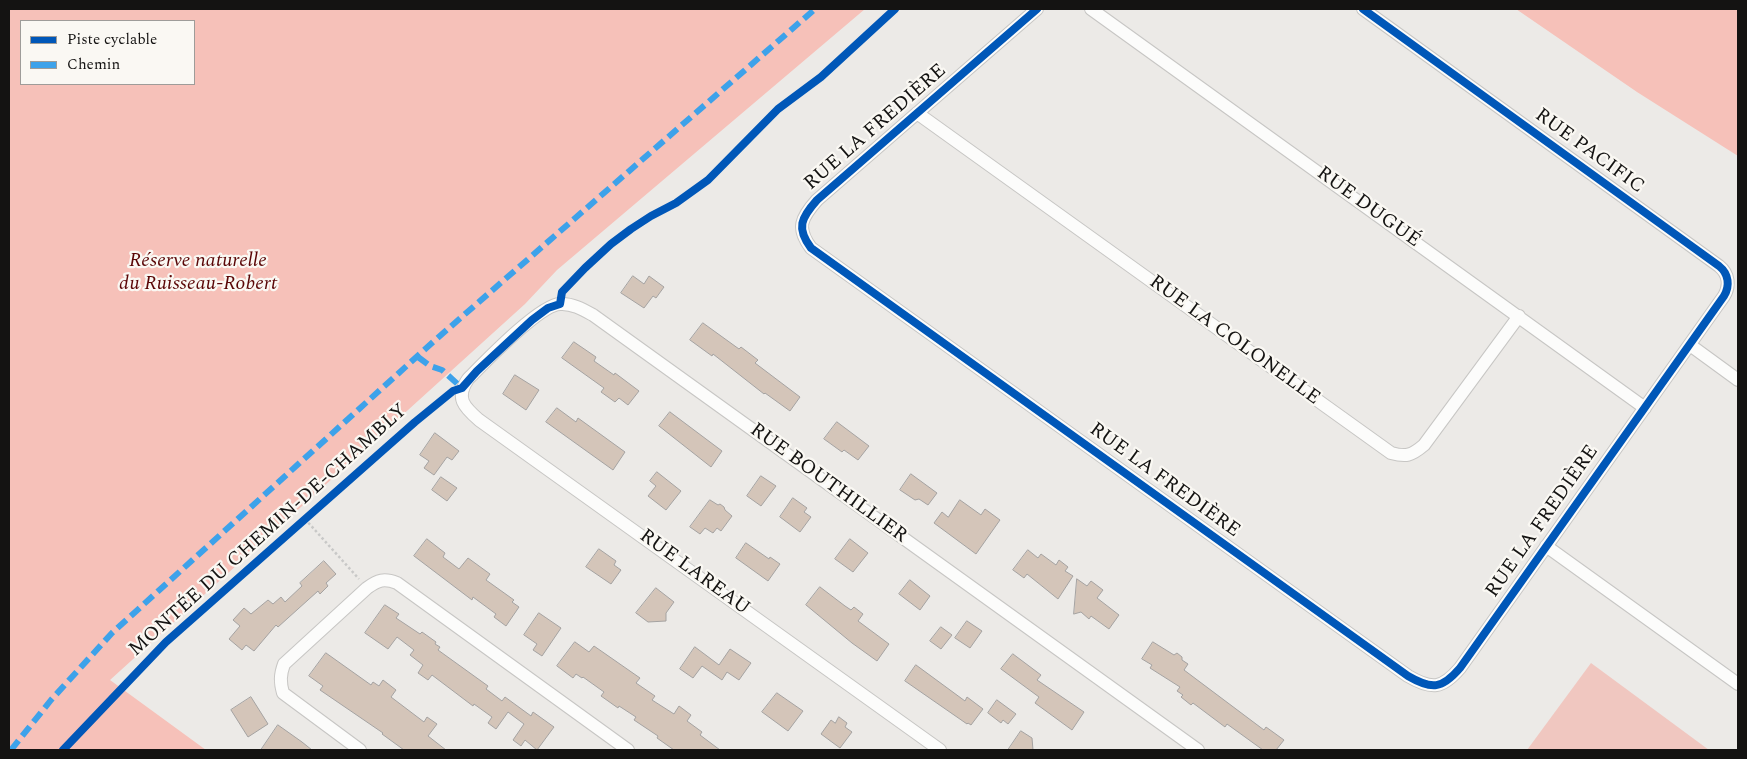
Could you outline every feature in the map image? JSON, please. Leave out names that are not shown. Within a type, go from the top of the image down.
[{"type":"street","name":"RUE LA FREDIÈRE","points":[[1037,9],[817,200],[807,212],[802,224],[804,238],[811,248],[1421,684],[1435,686],[1449,681],[1460,668],[1690,345]]},
{"type":"street","name":"RUE DUGUÉ","points":[[1091,9],[1645,408]]},
{"type":"street","name":"RUE PACIFIC","points":[[1364,9],[1722,268],[1728,282],[1726,293],[1690,345]]},
{"type":"street","name":"RUE LA COLONELLE","points":[[917,114],[1390,453],[1403,456],[1415,453],[1424,446],[1518,316]]},
{"type":"street","name":"RUE BOUTHILLIER","points":[[462,388],[477,371],[532,320],[548,308],[560,304],[583,310],[593,315],[1198,750]]},
{"type":"street","points":[[1690,345],[1738,380]]},
{"type":"street","name":"RUE LAREAU","points":[[462,388],[464,405],[479,420],[940,750]]},
{"type":"street","points":[[1546,546],[1738,684]]},
{"type":"street","points":[[360,750],[283,693],[280,673],[284,664],[371,584],[387,579],[397,583],[628,750]]},
{"type":"path","points":[[305,519],[371,584]]},
{"type":"shaded area","points":[[1591,663],[1709,750],[1527,750]]},
{"type":"green space","name":"Réserve naturelle du Ruisseau-Robert","points":[[9,9],[865,9],[557,270],[525,304],[110,680],[206,750],[9,750]]},
{"type":"green space","points":[[1516,9],[1738,9],[1738,156],[1637,92]]},
{"type":"building","points":[[633,276],[644,284],[649,276],[664,287],[656,298],[653,296],[644,308],[621,293]]},
{"type":"building","points":[[703,323],[739,349],[741,347],[758,360],[755,363],[800,397],[790,411],[764,394],[713,354],[712,356],[690,340]]},
{"type":"building","points":[[574,342],[596,357],[594,361],[614,375],[615,373],[639,391],[628,405],[619,398],[615,402],[601,392],[604,388],[562,358]]},
{"type":"building","points":[[515,375],[539,390],[526,410],[503,394]]},
{"type":"building","points":[[557,408],[576,422],[578,418],[625,452],[613,470],[546,422]]},
{"type":"building","points":[[670,412],[722,451],[711,467],[659,426]]},
{"type":"building","points":[[837,422],[869,446],[858,460],[844,450],[842,452],[824,439]]},
{"type":"building","points":[[435,433],[459,451],[452,460],[447,457],[434,475],[424,468],[429,461],[420,455]]},
{"type":"building","points":[[657,472],[681,491],[666,510],[648,496],[656,486],[650,481]]},
{"type":"building","points":[[911,474],[937,493],[928,505],[919,499],[915,500],[900,490]]},
{"type":"building","points":[[761,476],[776,486],[761,506],[747,496]]},
{"type":"building","points":[[441,477],[457,488],[447,501],[432,490]]},
{"type":"building","points":[[793,498],[807,508],[804,512],[811,517],[800,532],[780,517]]},
{"type":"building","points":[[710,500],[718,505],[720,504],[732,516],[721,531],[717,528],[713,533],[705,528],[700,534],[690,527]]},
{"type":"building","points":[[960,500],[981,515],[985,509],[1000,520],[976,554],[934,523],[942,512],[948,517]]},
{"type":"building","points":[[427,539],[445,553],[443,557],[459,569],[468,558],[490,574],[486,580],[514,600],[512,602],[519,607],[506,626],[494,617],[496,614],[473,597],[472,600],[414,556]]},
{"type":"building","points":[[850,539],[868,553],[853,572],[835,559]]},
{"type":"building","points":[[746,543],[769,559],[770,557],[780,564],[768,581],[736,558]]},
{"type":"building","points":[[599,549],[616,561],[614,565],[621,570],[611,584],[586,567]]},
{"type":"building","points":[[1028,550],[1038,558],[1041,554],[1056,565],[1059,560],[1068,567],[1065,571],[1073,576],[1058,599],[1027,574],[1024,578],[1013,570]]},
{"type":"building","points":[[324,561],[336,574],[326,583],[328,586],[320,594],[318,591],[278,627],[276,625],[254,651],[246,645],[242,650],[229,639],[240,626],[233,620],[244,608],[251,614],[268,600],[273,604],[281,597],[285,602],[302,586],[300,583]]},
{"type":"building","points":[[1077,579],[1087,586],[1091,581],[1103,590],[1097,598],[1119,615],[1109,629],[1091,616],[1089,619],[1081,612],[1074,614]]},
{"type":"building","points":[[910,580],[930,596],[920,610],[899,594]]},
{"type":"building","points":[[820,587],[851,610],[854,607],[863,614],[858,621],[889,644],[877,661],[806,605]]},
{"type":"building","points":[[656,588],[674,602],[666,613],[666,621],[648,622],[636,613]]},
{"type":"building","points":[[385,605],[399,614],[396,618],[436,642],[435,644],[440,647],[438,650],[488,686],[486,689],[502,701],[505,697],[531,716],[533,712],[554,727],[537,750],[525,740],[521,746],[513,740],[524,724],[508,712],[496,729],[488,723],[492,717],[474,704],[473,706],[432,675],[428,680],[418,673],[423,665],[410,655],[414,650],[397,637],[388,649],[365,633]]},
{"type":"building","points":[[539,613],[561,628],[542,656],[533,650],[537,644],[524,635]]},
{"type":"building","points":[[967,621],[982,631],[970,648],[955,638]]},
{"type":"building","points":[[941,627],[952,635],[941,649],[930,641]]},
{"type":"building","points":[[575,642],[589,652],[594,646],[640,678],[636,683],[655,696],[652,700],[674,714],[679,706],[691,715],[687,721],[702,732],[700,735],[720,750],[674,750],[657,738],[658,736],[634,720],[636,717],[619,706],[618,708],[601,696],[604,692],[583,677],[576,674],[573,678],[557,666]]},
{"type":"building","points":[[1153,642],[1174,655],[1177,653],[1188,664],[1184,670],[1264,730],[1266,727],[1284,740],[1276,750],[1263,750],[1227,724],[1225,727],[1193,703],[1191,705],[1181,697],[1183,695],[1177,691],[1180,687],[1150,668],[1152,665],[1142,659]]},
{"type":"building","points":[[695,647],[719,665],[730,649],[751,663],[739,680],[727,672],[722,680],[702,666],[693,678],[680,669]]},
{"type":"building","points":[[326,653],[371,685],[373,682],[379,686],[383,680],[396,690],[391,697],[424,722],[427,717],[437,724],[428,736],[446,750],[404,750],[383,733],[320,690],[323,686],[309,676]]},
{"type":"building","points":[[1013,654],[1041,675],[1037,680],[1084,712],[1072,730],[1035,703],[1039,697],[1001,669]]},
{"type":"building","points":[[916,665],[965,701],[967,697],[983,709],[971,725],[905,681]]},
{"type":"building","points":[[777,693],[803,711],[788,731],[762,712]]},
{"type":"building","points":[[251,697],[268,724],[248,737],[231,710]]},
{"type":"building","points":[[997,700],[1016,714],[1008,724],[1003,720],[1001,723],[988,713]]},
{"type":"building","points":[[839,717],[847,723],[845,727],[852,732],[840,748],[821,734],[831,720],[835,723]]},
{"type":"building","points":[[278,725],[302,742],[312,750],[261,750]]},
{"type":"building","points":[[1021,731],[1032,738],[1033,750],[1008,750]]},
{"type":"marked path","points":[[11,750],[51,700],[112,633],[433,342],[815,9]]},
{"type":"marked path","points":[[418,357],[430,366],[442,370],[462,388]]},
{"type":"cycle path","name":"MONTÉE DU CHEMIN-DE-CHAMBLY","points":[[63,750],[166,642],[415,422],[453,391],[462,388],[477,371],[532,320],[548,308],[560,304],[562,292],[611,244],[651,216],[676,203],[708,180],[778,109],[821,77],[895,9]]},
{"type":"cycle path","points":[[1037,9],[817,200],[807,212],[802,223],[803,235],[806,241],[811,248],[1408,676],[1424,684],[1436,685],[1448,680],[1460,668],[1724,296],[1728,280],[1719,266],[1363,9]]}]
